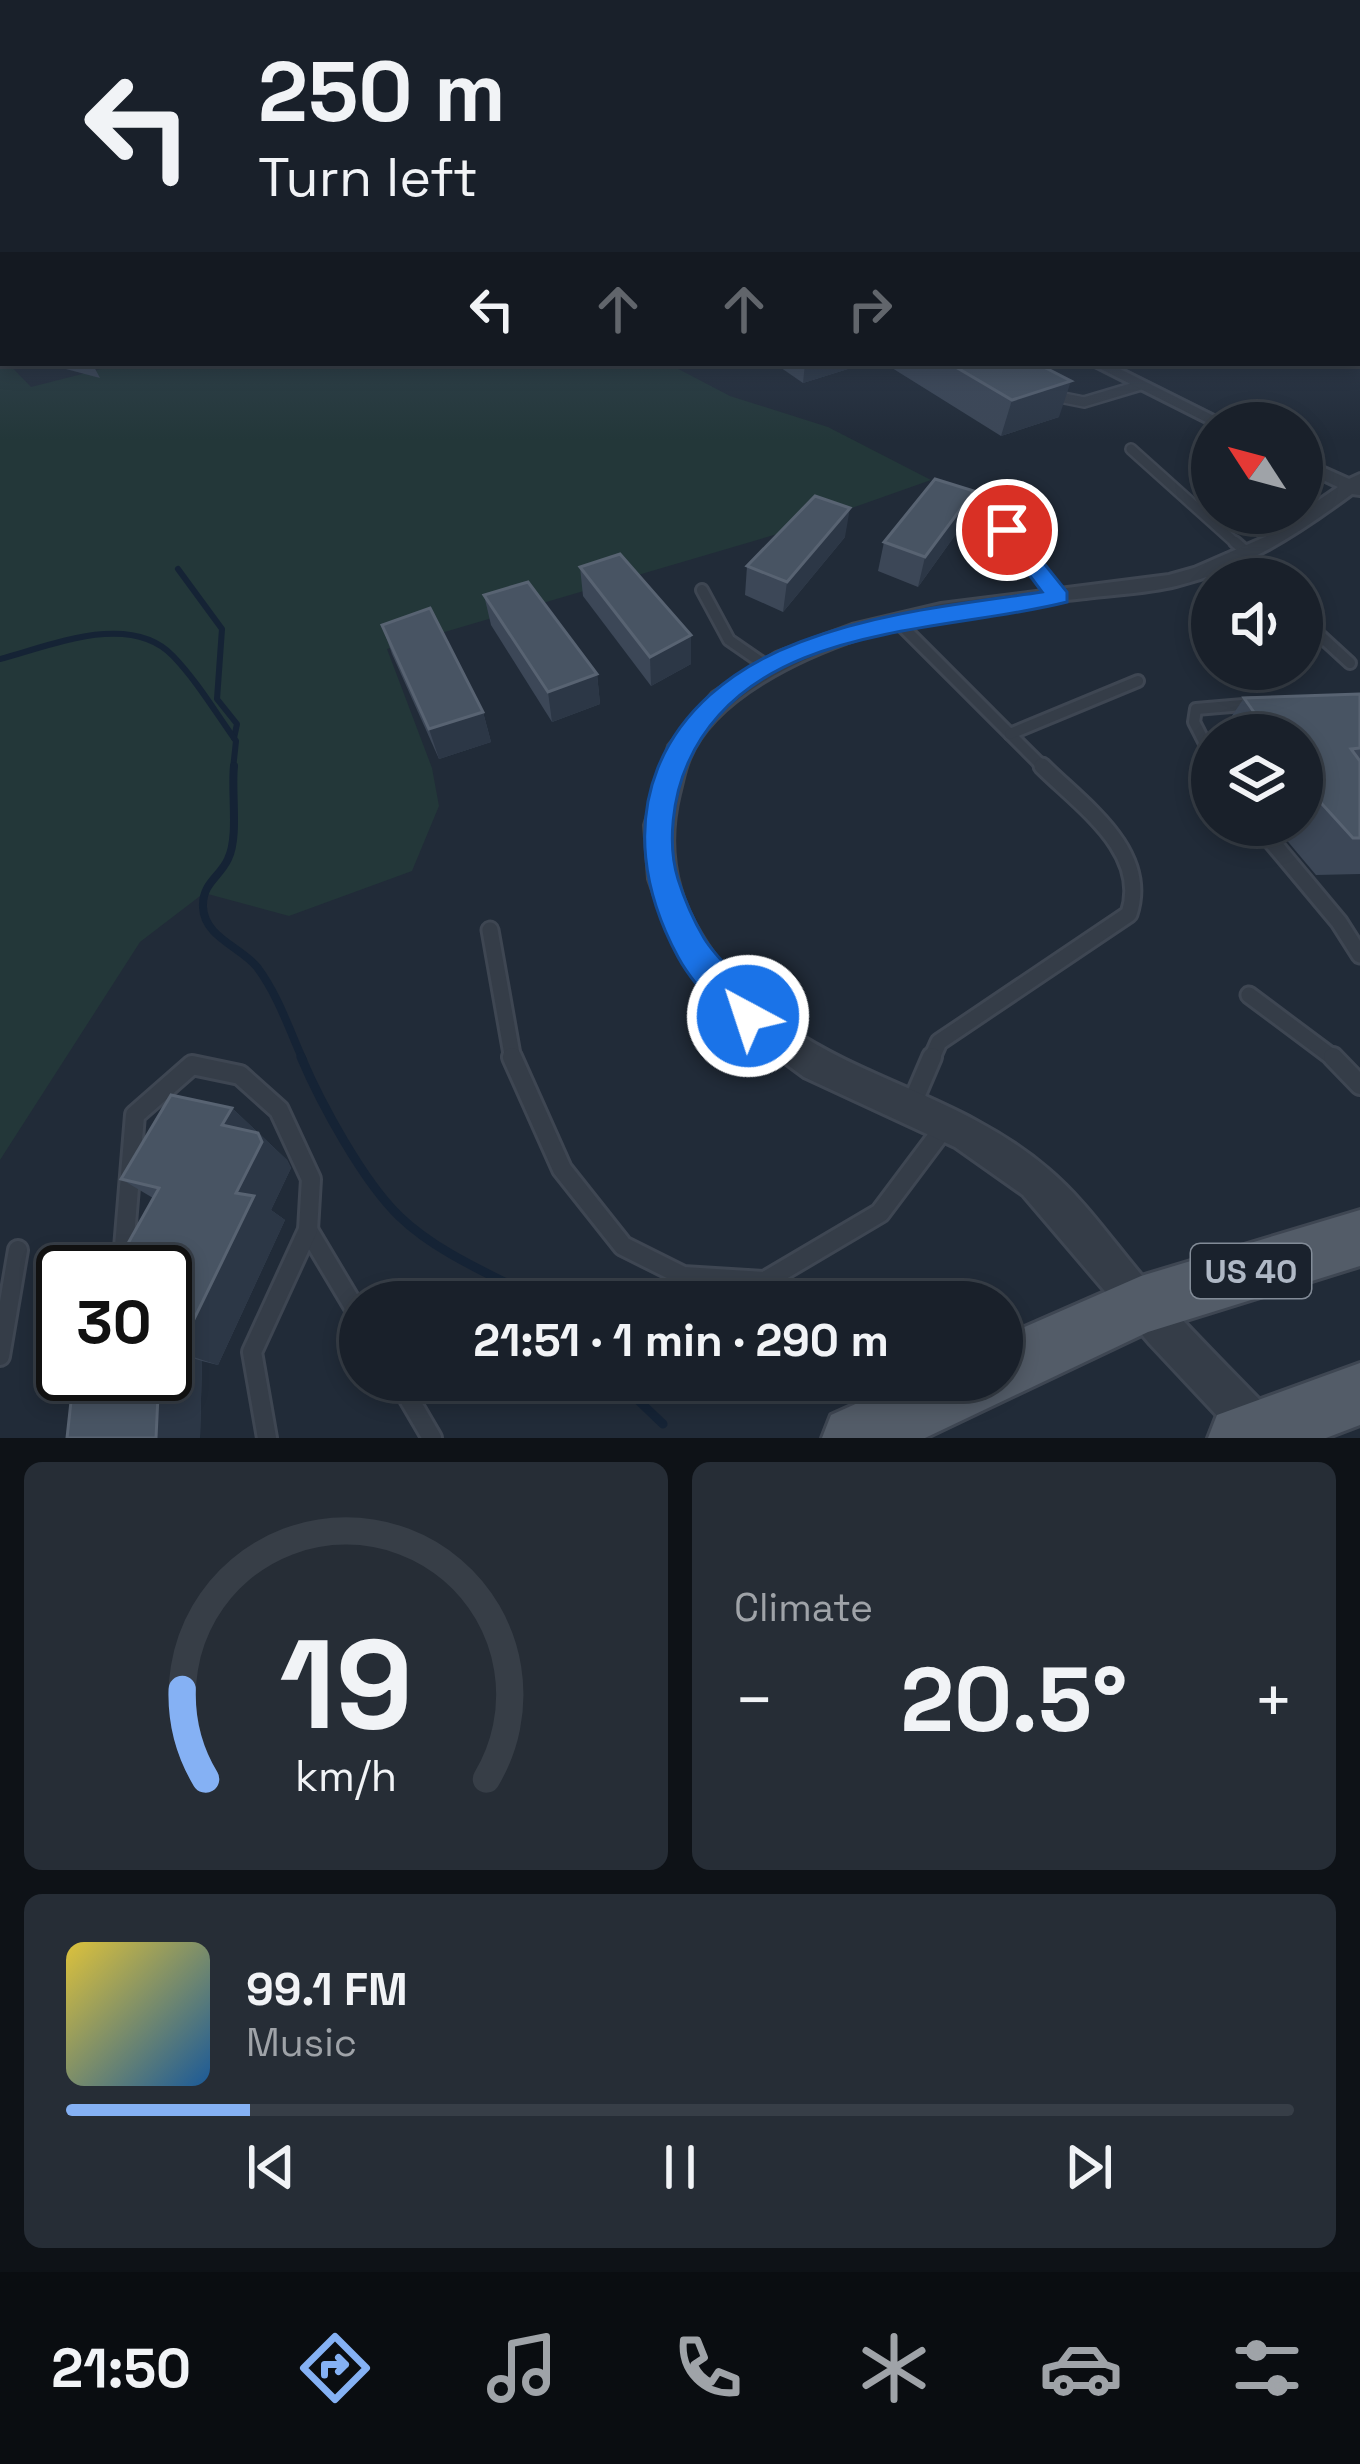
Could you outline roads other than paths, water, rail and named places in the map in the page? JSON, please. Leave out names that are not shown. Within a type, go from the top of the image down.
[{"type":"main road","name":"US 40","points":[[1023,1359],[1141,1305],[1360,1238]]},
{"type":"main road","points":[[1255,1435],[1360,1394]]},
{"type":"main road","points":[[854,1438],[934,1401]]},
{"type":"street","points":[[1102,366],[1191,409]]},
{"type":"street","points":[[1323,471],[1357,485]]},
{"type":"street","points":[[1261,558],[1357,485]]},
{"type":"street","points":[[1191,577],[897,621],[828,641],[768,667],[712,704],[687,733],[660,804],[661,877],[692,949],[748,1016],[839,1082],[977,1136],[1038,1184],[1255,1435]]},
{"type":"lane","points":[[1043,392],[1061,401],[1096,402],[1141,385]]},
{"type":"lane","points":[[1131,449],[1242,558]]},
{"type":"lane","points":[[981,497],[1058,597]]},
{"type":"lane","points":[[702,590],[730,640],[768,667]]},
{"type":"lane","points":[[897,621],[1130,859],[1136,897],[1129,914],[939,1042],[910,1108]]},
{"type":"lane","points":[[1323,639],[1350,664]]},
{"type":"lane","points":[[1010,734],[1138,681]]},
{"type":"lane","points":[[1195,714],[1196,709],[1278,702]]},
{"type":"lane","points":[[1273,846],[1355,936],[1360,955]]},
{"type":"lane","points":[[490,930],[512,1058],[562,1169],[623,1246],[683,1276],[765,1281],[880,1213],[946,1124]]},
{"type":"lane","points":[[1249,995],[1321,1045],[1360,1085]]},
{"type":"lane","points":[[124,1245],[135,1115],[191,1065],[240,1075],[279,1110],[310,1179],[308,1230],[252,1352],[267,1438]]},
{"type":"lane","points":[[308,1230],[339,1282]]},
{"type":"lane","points":[[0,1257],[18,1250],[0,1356]]},
{"type":"lane","points":[[410,1401],[432,1438]]},
{"type":"waterway","points":[[178,569],[222,629],[217,699],[237,724],[234,738]]},
{"type":"waterway","points":[[0,659],[89,636],[135,636],[155,643],[182,666],[236,741],[233,769]]},
{"type":"waterway","points":[[234,766],[231,850],[205,892],[205,917],[216,934],[257,967],[303,1060]]},
{"type":"waterway","points":[[301,1057],[344,1141],[385,1201],[414,1230],[504,1281]]},
{"type":"waterway","points":[[639,1401],[663,1424]]}]
